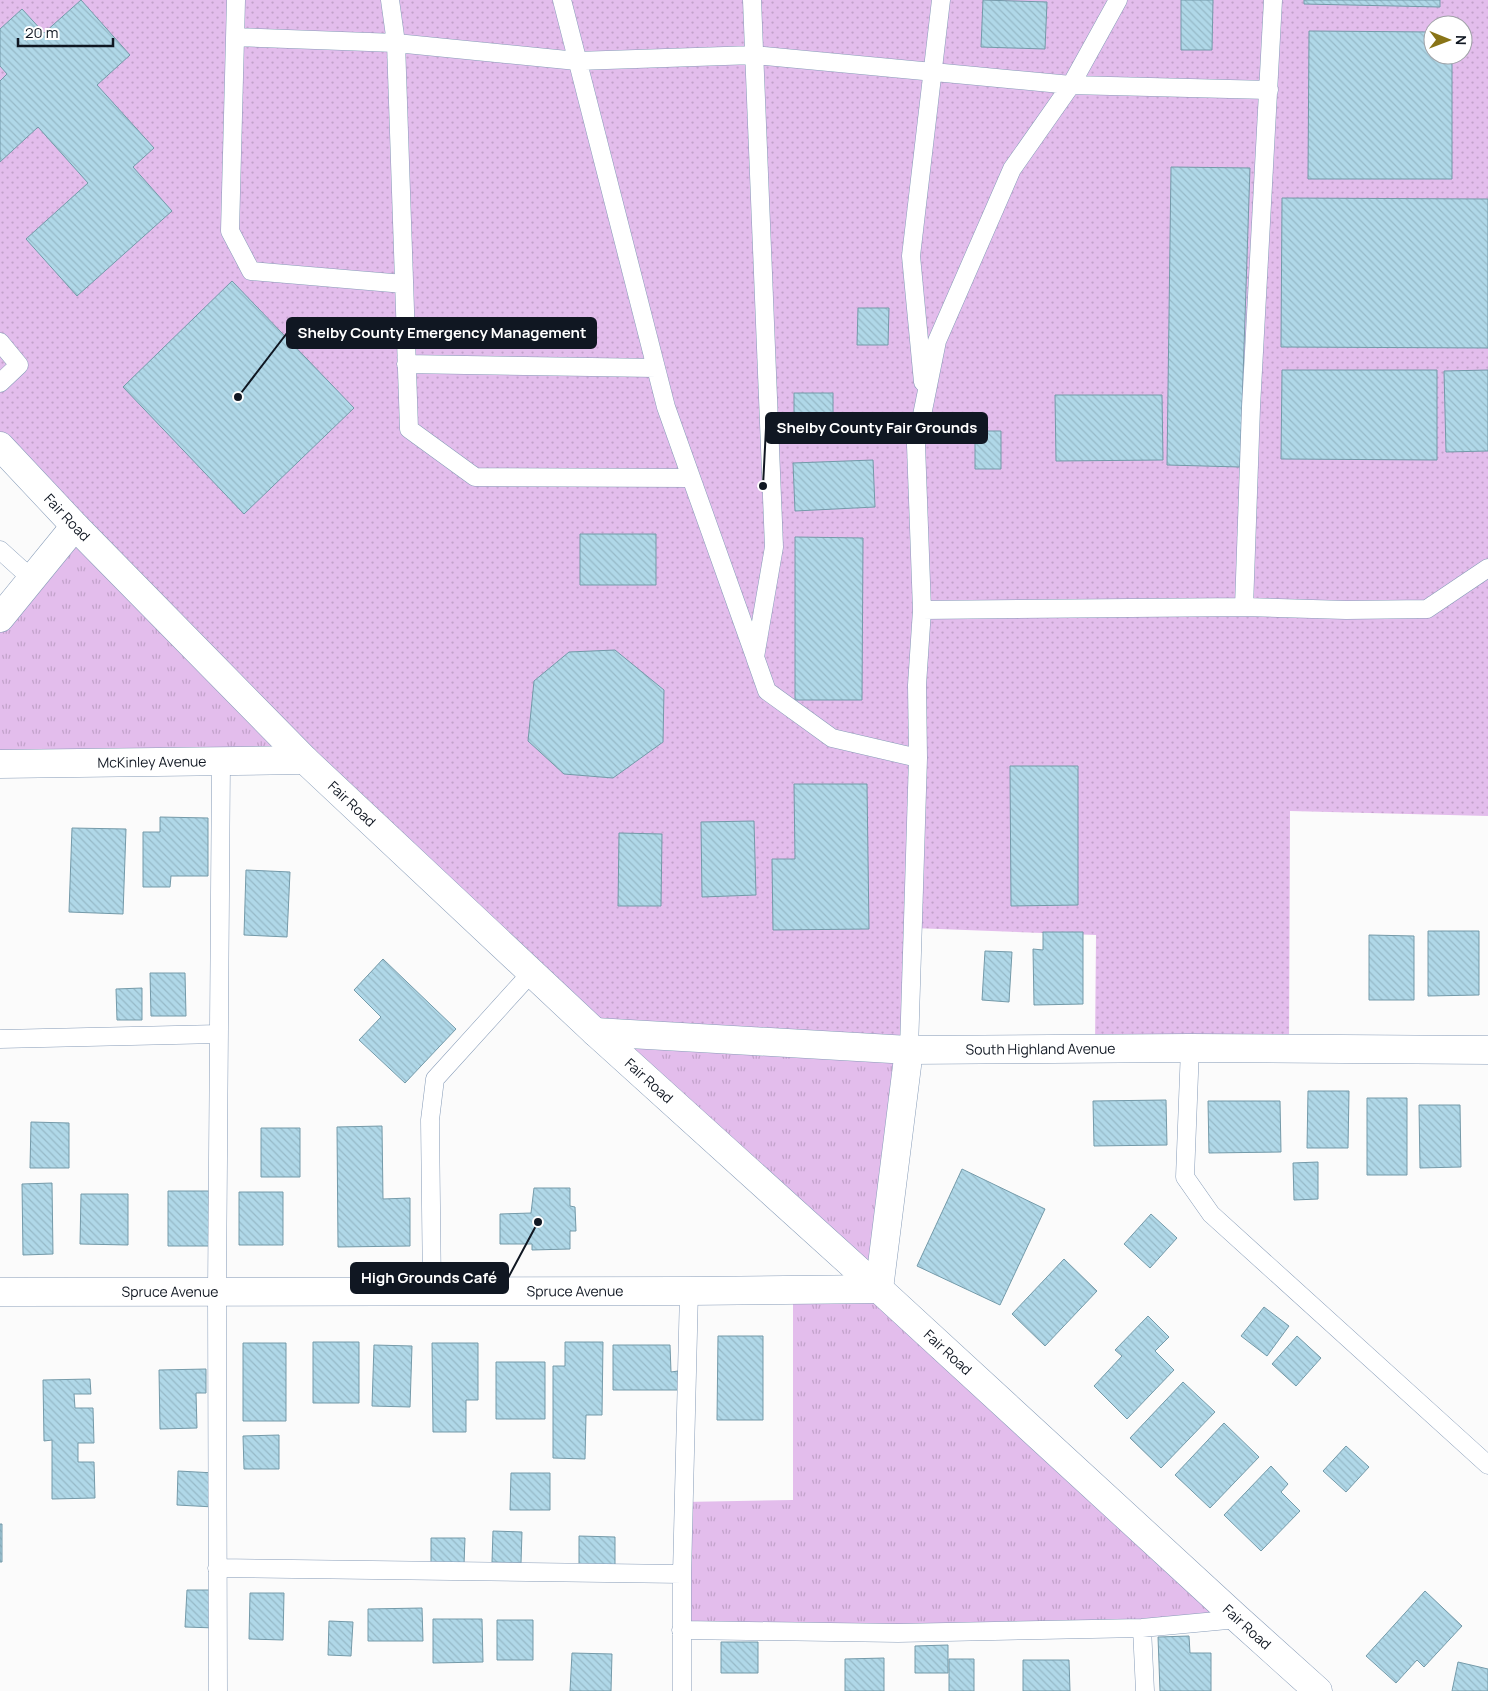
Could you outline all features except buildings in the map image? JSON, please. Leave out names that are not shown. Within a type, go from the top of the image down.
[{"type":"street","name":"Fair Road","points":[[0,446],[75,526],[305,760],[595,1032],[1318,1691]]},
{"type":"street","points":[[0,618],[75,526]]},
{"type":"street","name":"McKinley Avenue","points":[[0,764],[305,760]]},
{"type":"street","name":"South Highland Avenue","points":[[595,1032],[909,1050],[1190,1048],[1488,1050]]},
{"type":"street","points":[[879,1289],[909,1050]]},
{"type":"street","name":"Spruce Avenue","points":[[0,1292],[879,1289]]},
{"type":"lane","points":[[236,0],[230,231],[251,271],[404,284]]},
{"type":"lane","points":[[390,0],[396,43],[409,429],[475,477],[691,478]]},
{"type":"lane","points":[[562,0],[666,407],[767,691],[832,738],[918,758]]},
{"type":"lane","points":[[752,0],[774,547],[755,657]]},
{"type":"lane","points":[[925,401],[911,256],[941,0]]},
{"type":"lane","points":[[909,1050],[918,758],[917,685],[922,610],[916,445],[937,341],[1012,168],[1070,85],[1118,0]]},
{"type":"lane","points":[[1244,608],[1251,407],[1273,0]]},
{"type":"lane","points":[[235,37],[396,43],[577,61],[754,55],[1070,85],[1269,90]]},
{"type":"lane","points":[[0,342],[19,365],[0,383]]},
{"type":"lane","points":[[406,364],[656,368]]},
{"type":"lane","points":[[0,550],[32,579]]},
{"type":"lane","points":[[922,610],[1427,609],[1488,568]]},
{"type":"lane","points":[[218,1691],[221,761]]},
{"type":"lane","points":[[432,1292],[430,1120],[435,1079],[532,972]]},
{"type":"lane","points":[[0,1039],[219,1034]]},
{"type":"lane","points":[[1190,1048],[1185,1177],[1210,1214],[1488,1465]]},
{"type":"lane","points":[[682,1691],[681,1630],[689,1291]]},
{"type":"lane","points":[[217,1568],[682,1574]]},
{"type":"lane","points":[[681,1630],[898,1633],[1142,1628],[1238,1619]]},
{"type":"lane","points":[[1142,1628],[1145,1691]]},
{"type":"green space","points":[[0,0],[1488,0],[1488,816],[1290,811],[1289,1049],[1095,1049],[1096,935],[913,928],[909,1050],[595,1032],[0,446]]},
{"type":"green space","points":[[75,526],[305,760],[0,764],[0,618]]},
{"type":"green space","points":[[595,1032],[909,1050],[879,1289],[1238,1619],[681,1630],[683,1502],[793,1500],[793,1290],[878,1289]]},
{"type":"place","name":"Shelby County Emergency Management","points":[[238,397]]},
{"type":"place","name":"Shelby County Fair Grounds","points":[[763,486]]},
{"type":"place","name":"High Grounds Café","points":[[538,1222]]}]
